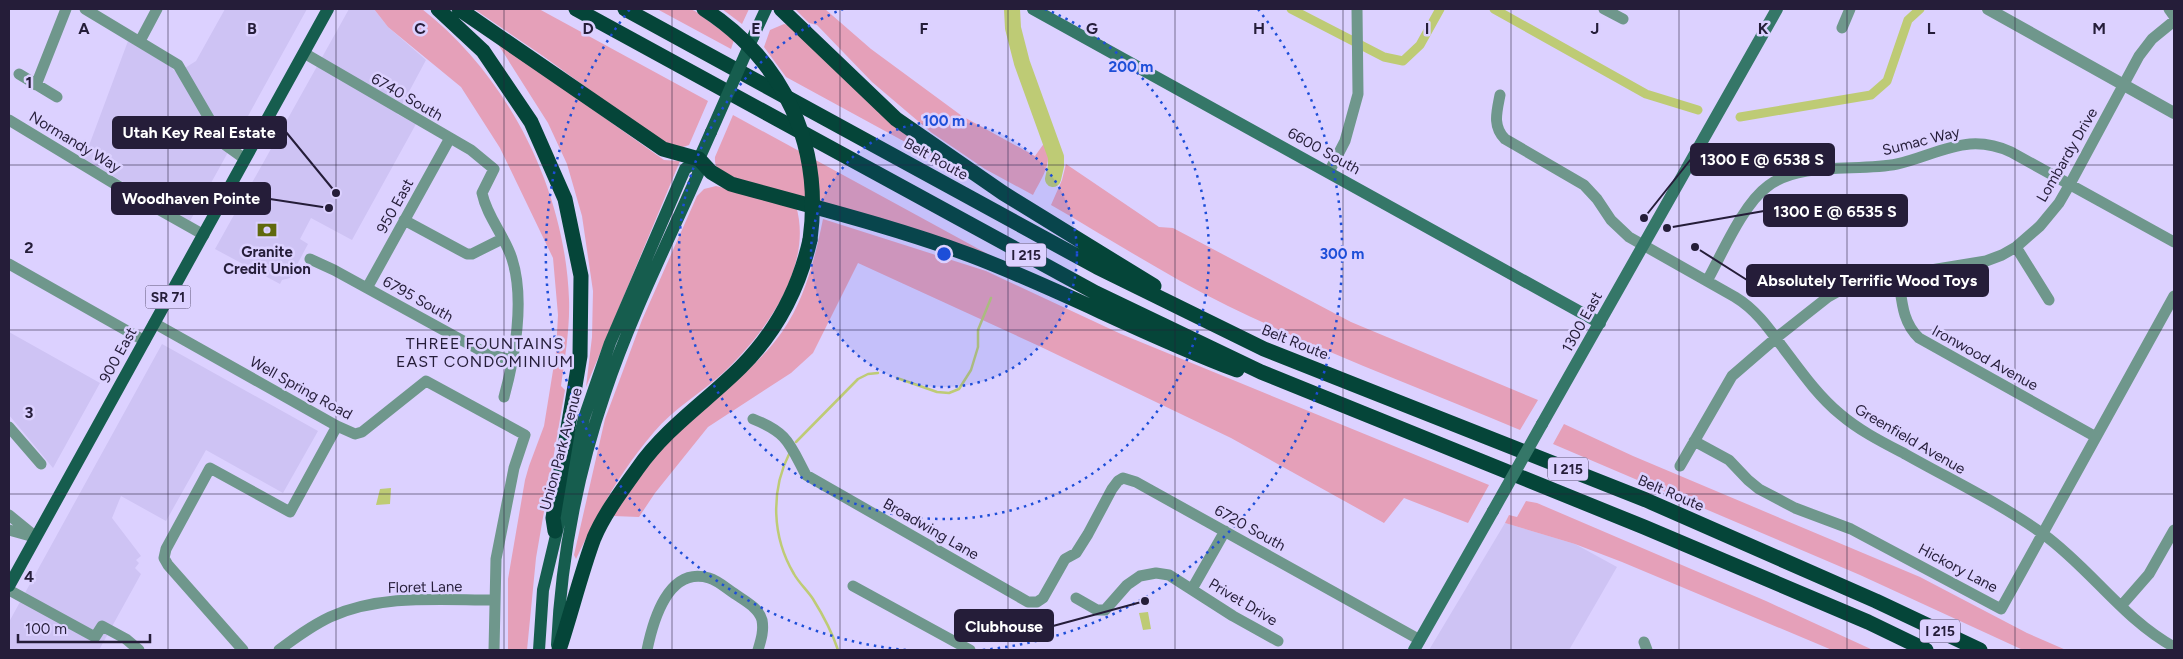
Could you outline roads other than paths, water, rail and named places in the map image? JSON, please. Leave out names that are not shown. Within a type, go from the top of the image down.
[{"type":"highway","points":[[438,9],[483,52],[531,122],[565,199],[581,276],[580,356],[553,518],[555,532]]},
{"type":"highway","points":[[459,9],[663,148],[699,159],[711,172],[731,184],[895,231],[970,255],[1040,284],[1186,351],[1492,466]]},
{"type":"highway","name":"I 215","points":[[576,9],[1096,293],[1260,372],[1859,618],[1926,650]]},
{"type":"highway","name":"Belt Route","points":[[625,9],[1097,267],[1264,349],[1646,500],[1867,597],[1980,650]]},
{"type":"highway","points":[[558,650],[595,538],[608,515],[639,466],[672,428],[741,367],[774,328],[785,309],[801,272],[810,240],[814,214],[812,171],[808,152],[789,104],[766,63],[745,39],[704,9]]},
{"type":"highway","points":[[781,9],[896,119],[1003,193],[1232,333]]},
{"type":"main road","name":"900 East","points":[[9,586],[328,9]]},
{"type":"main road","name":"Union Park Avenue","points":[[558,650],[559,608],[567,545],[589,446],[614,367],[698,174],[699,159],[766,9]]},
{"type":"main road","name":"6600 South","points":[[1034,9],[1600,323]]},
{"type":"main road","name":"1300 East","points":[[1417,645],[1777,9]]},
{"type":"main road","name":"Union Park Avenue","points":[[538,650],[543,590],[555,532],[582,427],[607,351],[685,169],[699,159]]},
{"type":"street","points":[[36,85],[66,9]]},
{"type":"street","points":[[85,9],[178,64],[224,144],[245,159]]},
{"type":"street","points":[[140,41],[156,9]]},
{"type":"street","points":[[1329,172],[1345,141],[1358,94],[1357,9]]},
{"type":"street","points":[[1606,9],[1623,19]]},
{"type":"street","points":[[1842,28],[1850,9]]},
{"type":"street","points":[[1988,9],[2174,113]]},
{"type":"street","points":[[2169,9],[2174,16]]},
{"type":"street","name":"Lombardy Drive","points":[[1680,466],[1732,376],[1776,338],[1828,298],[1846,287],[1898,275],[1986,261],[2016,247],[2040,226],[2070,184],[2124,85],[2152,39],[2174,21]]},
{"type":"street","name":"6740 South","points":[[304,54],[471,150],[494,169],[482,193],[502,239]]},
{"type":"street","points":[[19,74],[57,97]]},
{"type":"street","name":"Greenfield Avenue","points":[[1500,95],[1496,125],[1505,140],[1584,185],[1597,199],[1618,228],[1643,246],[1707,281],[1751,308],[1822,397],[1851,423],[2007,511],[2043,534],[2074,559],[2146,629],[2174,647]]},
{"type":"street","name":"Normandy Way","points":[[9,120],[133,195],[204,235]]},
{"type":"street","name":"950 East","points":[[367,288],[450,138]]},
{"type":"street","name":"Sumac Way","points":[[1707,281],[1752,202],[1769,185],[1794,173],[1896,164],[1955,146],[1976,144],[2004,149],[2174,242]]},
{"type":"street","points":[[404,220],[468,254],[472,254],[502,239],[512,259],[516,280],[517,305],[513,360],[504,397]]},
{"type":"street","points":[[2016,247],[2049,300]]},
{"type":"street","name":"6795 South","points":[[310,259],[492,357],[513,360]]},
{"type":"street","points":[[9,264],[145,340]]},
{"type":"street","name":"Ironwood Avenue","points":[[1898,275],[1906,320],[1919,338],[2096,437]]},
{"type":"street","name":"Hickory Lane","points":[[1694,441],[1729,460],[1759,489],[1795,508],[1851,529],[2001,609],[2174,296]]},
{"type":"street","name":"Well Spring Road","points":[[154,323],[337,426],[355,434],[362,432],[426,381],[526,435],[514,468],[498,550],[494,600],[494,650]]},
{"type":"street","name":"Broadwing Lane","points":[[753,419],[774,427],[786,438],[806,475],[1028,602],[1037,602],[1043,598],[1065,559],[1076,553],[1088,534]]},
{"type":"street","points":[[9,426],[41,464]]},
{"type":"street","points":[[243,650],[168,565],[164,558],[166,549],[210,468],[290,512],[337,426]]},
{"type":"street","name":"6720 South","points":[[1088,534],[1118,481],[1123,478],[1136,482],[1225,531],[1417,645]]},
{"type":"street","points":[[9,515],[36,537]]},
{"type":"street","points":[[9,530],[36,537]]},
{"type":"street","points":[[2122,606],[2149,574],[2174,530]]},
{"type":"street","name":"Privet Drive","points":[[1192,588],[1225,531]]},
{"type":"street","name":"Privet Drive","points":[[1076,598],[1097,610],[1105,610],[1127,585],[1140,576],[1156,573],[1169,575],[1233,616],[1278,641]]},
{"type":"street","points":[[647,650],[659,611],[666,597],[673,587],[682,581],[698,577],[709,578],[719,583],[758,612],[763,627],[758,650]]},
{"type":"street","points":[[853,586],[970,650]]},
{"type":"street","points":[[9,590],[95,637],[102,626],[126,639],[139,650]]},
{"type":"street","name":"Floret Lane","points":[[279,650],[302,632],[332,616],[384,602],[494,600]]},
{"type":"waterway","points":[[1012,9],[1013,28],[1022,63],[1056,157],[1053,179]]},
{"type":"waterway","points":[[1291,9],[1384,57],[1403,61],[1420,45],[1440,9]]},
{"type":"waterway","points":[[1494,9],[1646,94],[1698,110]]},
{"type":"waterway","points":[[1740,117],[1871,95],[1887,81],[1908,20],[1920,9]]},
{"type":"waterway","points":[[897,378],[937,392],[949,393],[959,389],[971,370],[978,347],[978,330],[991,298]]},
{"type":"waterway","points":[[796,442],[858,379],[868,374],[878,373]]},
{"type":"waterway","points":[[790,452],[779,482],[777,498],[776,514],[781,545],[794,574],[824,617],[838,650]]},
{"type":"place","name":"Utah Key Real Estate","points":[[336,193]]},
{"type":"place","name":"Woodhaven Pointe","points":[[329,208]]},
{"type":"place","name":"1300 E @ 6538 S","points":[[1644,218]]},
{"type":"place","name":"1300 E @ 6535 S","points":[[1667,228]]},
{"type":"place","name":"Granite Credit Union","points":[[267,230]]},
{"type":"place","name":"Absolutely Terrific Wood Toys","points":[[1695,247]]},
{"type":"place","name":"Clubhouse","points":[[1145,601]]},
{"type":"district","name":"THREE FOUNTAINS EAST CONDOMINIUM","points":[[485,352]]}]
